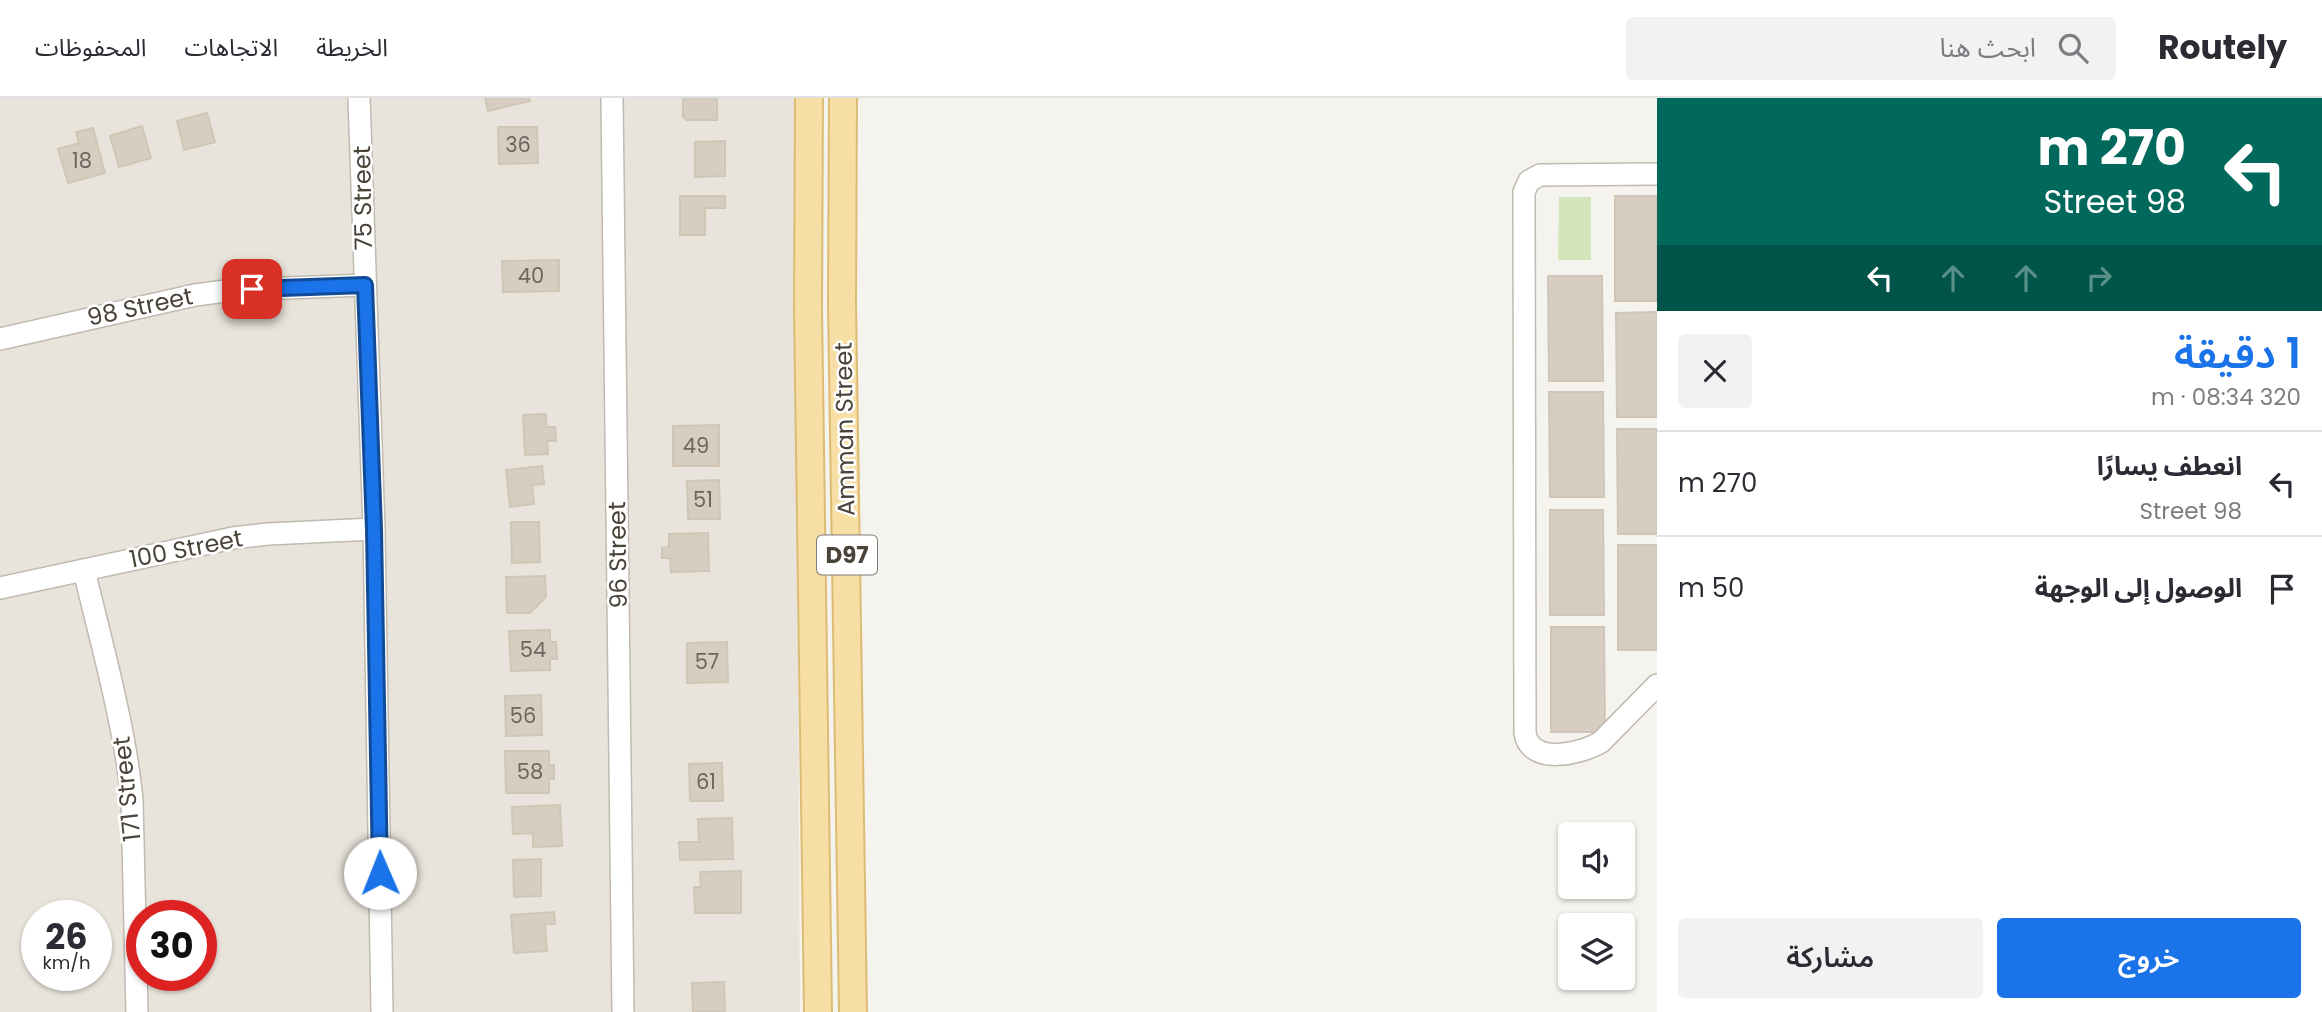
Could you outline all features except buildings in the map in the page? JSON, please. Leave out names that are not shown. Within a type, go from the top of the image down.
[{"type":"main road","name":"Amman Street","points":[[809,98],[808,309],[818,1012]]},
{"type":"main road","name":"Amman Street","points":[[843,98],[842,304],[853,1012]]},
{"type":"street","name":"75 Street","points":[[359,98],[374,529],[382,1012]]},
{"type":"street","name":"96 Street","points":[[612,98],[623,1012]]},
{"type":"street","points":[[1657,174],[1540,175],[1529,181],[1524,192],[1525,719],[1528,743],[1535,751],[1544,754],[1576,752],[1589,748],[1601,742],[1657,685]]},
{"type":"street","name":"98 Street","points":[[0,339],[195,295],[233,290],[365,285]]},
{"type":"street","name":"100 Street","points":[[0,589],[233,538],[374,529]]},
{"type":"street","name":"171 Street","points":[[84,570],[129,770],[138,1012]]},
{"type":"shaded area","points":[[0,98],[795,98],[800,1012],[0,1012]]},
{"type":"green space","points":[[1559,197],[1591,197],[1591,260],[1558,260]]},
{"type":"route","points":[[252,289],[365,285],[374,529],[380,873]]}]
